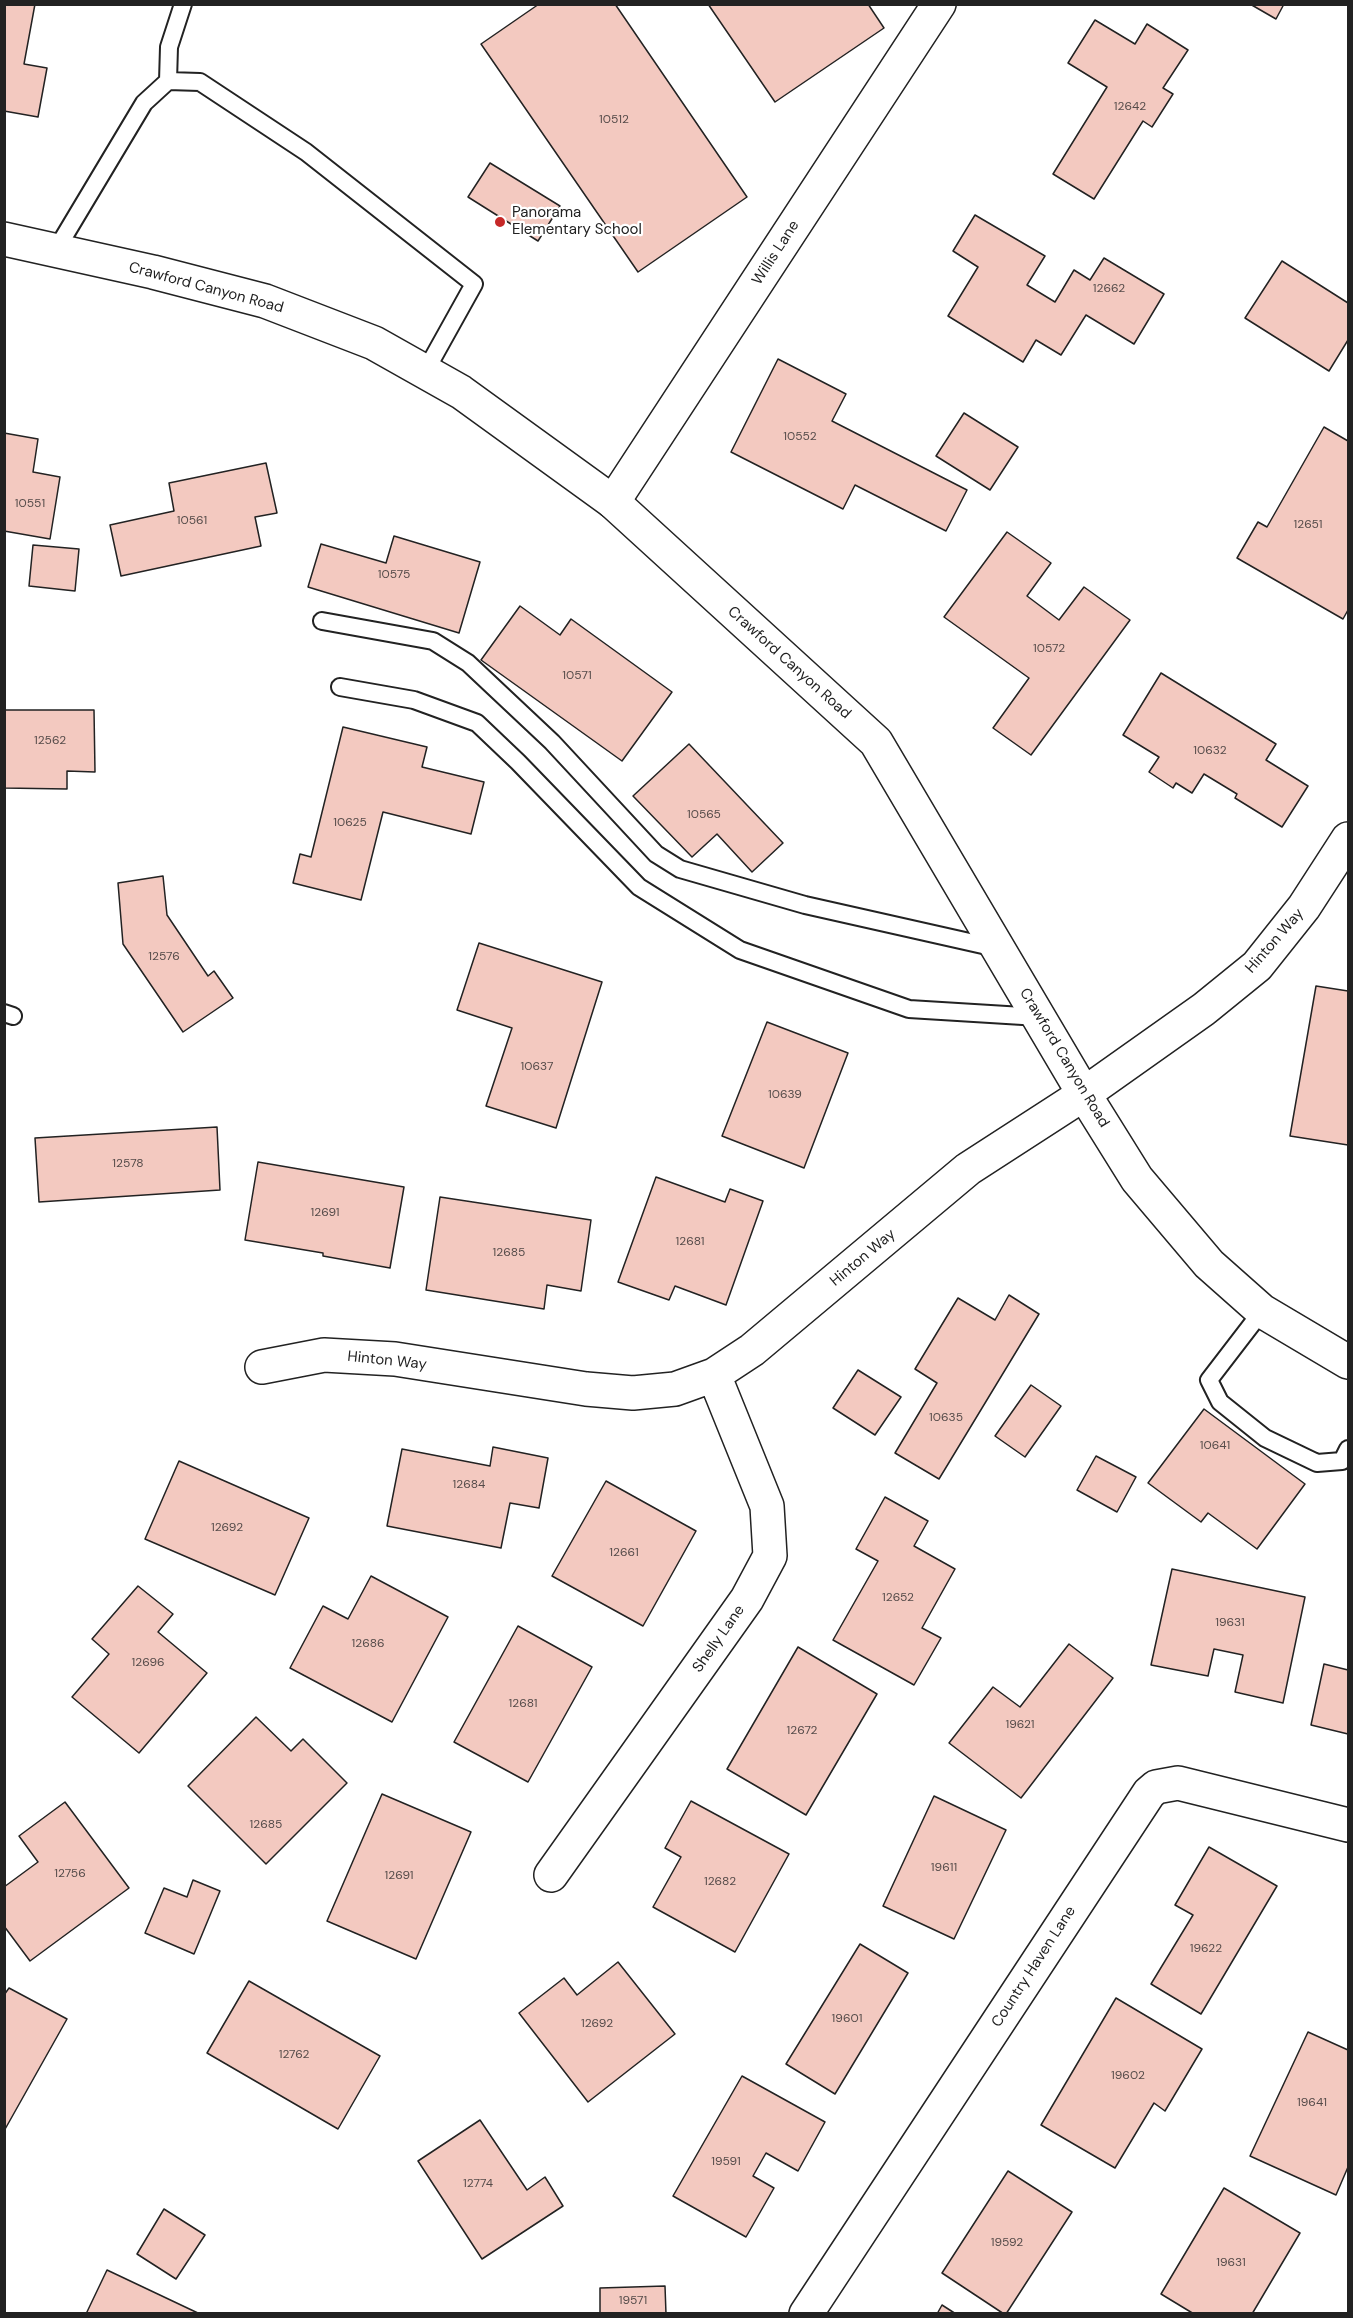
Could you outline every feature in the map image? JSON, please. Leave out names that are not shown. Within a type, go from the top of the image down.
[{"type":"street","name":"Willis Lane","points":[[613,502],[939,4]]},
{"type":"street","name":"Crawford Canyon Road","points":[[4,239],[153,272],[265,301],[374,343],[461,392],[613,502],[876,742],[1084,1094],[1137,1179],[1209,1264],[1262,1311],[1348,1362]]},
{"type":"street","name":"Hinton Way","points":[[262,1367],[324,1355],[395,1359],[586,1389],[633,1394],[675,1389],[714,1375],[752,1350],[968,1169],[1084,1094],[1204,1009],[1257,966],[1304,908],[1348,839]]},
{"type":"street","name":"Shelly Lane","points":[[551,1875],[747,1599],[770,1556],[767,1506],[714,1375]]},
{"type":"street","name":"Country Haven Lane","points":[[806,2313],[1149,1793],[1156,1787],[1178,1783],[1348,1825]]},
{"type":"lane","points":[[168,81],[169,47],[183,4]]},
{"type":"lane","points":[[56,250],[144,103],[168,81],[200,82],[306,152],[474,284],[425,372]]},
{"type":"lane","points":[[322,621],[433,641],[468,663],[552,742],[656,854],[680,869],[805,905],[998,949]]},
{"type":"lane","points":[[340,687],[414,700],[477,723],[639,887],[740,950],[909,1009],[1039,1017]]},
{"type":"lane","points":[[1262,1311],[1209,1380],[1220,1402],[1265,1438],[1317,1463],[1342,1461],[1348,1449]]},
{"type":"building","points":[[4,4],[35,4],[24,64],[47,68],[38,117],[4,111]]},
{"type":"building","points":[[539,4],[615,4],[747,197],[638,272],[481,44]]},
{"type":"building","points":[[708,4],[868,4],[884,28],[775,102]]},
{"type":"building","points":[[1250,4],[1284,4],[1276,19]]},
{"type":"building","points":[[1095,20],[1135,44],[1147,24],[1188,50],[1163,88],[1173,94],[1152,127],[1143,121],[1094,199],[1053,174],[1107,87],[1068,63]]},
{"type":"building","points":[[490,163],[560,206],[538,241],[468,197]]},
{"type":"building","points":[[975,215],[1045,256],[1027,285],[1055,302],[1074,270],[1090,280],[1104,258],[1164,294],[1134,344],[1086,315],[1061,355],[1036,340],[1023,362],[948,316],[978,267],[953,251]]},
{"type":"building","points":[[1282,261],[1348,303],[1348,340],[1329,371],[1245,318]]},
{"type":"building","points":[[778,359],[846,394],[832,421],[967,490],[946,531],[855,485],[843,509],[731,452]]},
{"type":"building","points":[[964,413],[1018,447],[990,490],[936,456]]},
{"type":"building","points":[[1324,427],[1348,441],[1348,610],[1343,619],[1237,558],[1258,522],[1267,527]]},
{"type":"building","points":[[4,433],[38,439],[33,472],[60,477],[50,539],[4,531]]},
{"type":"building","points":[[266,463],[277,513],[255,517],[261,546],[121,576],[110,525],[174,511],[169,483]]},
{"type":"building","points":[[1007,532],[1051,563],[1027,596],[1059,620],[1084,587],[1130,620],[1031,755],[993,728],[1029,678],[944,617]]},
{"type":"building","points":[[394,536],[480,562],[459,633],[308,587],[321,544],[386,563]]},
{"type":"building","points":[[33,545],[79,549],[75,591],[29,586]]},
{"type":"building","points":[[520,606],[560,635],[571,619],[672,692],[622,761],[481,660]]},
{"type":"building","points":[[1161,673],[1276,744],[1266,760],[1308,786],[1282,827],[1235,798],[1237,794],[1204,774],[1192,793],[1176,783],[1173,788],[1149,772],[1159,757],[1123,735]]},
{"type":"building","points":[[4,710],[94,710],[95,772],[67,771],[67,789],[4,788]]},
{"type":"building","points":[[343,727],[427,747],[422,767],[484,782],[471,834],[383,812],[361,900],[293,883],[300,854],[311,857]]},
{"type":"building","points":[[689,744],[783,843],[752,872],[717,834],[692,857],[633,796]]},
{"type":"building","points":[[163,876],[167,915],[208,976],[214,971],[233,998],[183,1032],[123,944],[118,883]]},
{"type":"building","points":[[479,943],[602,982],[556,1128],[486,1106],[512,1028],[457,1010]]},
{"type":"building","points":[[1316,986],[1348,991],[1348,1145],[1290,1136]]},
{"type":"building","points":[[767,1022],[848,1053],[804,1168],[722,1136]]},
{"type":"building","points":[[217,1127],[220,1190],[39,1202],[35,1138]]},
{"type":"building","points":[[258,1162],[404,1187],[390,1268],[323,1256],[323,1253],[245,1240]]},
{"type":"building","points":[[656,1177],[725,1202],[730,1189],[763,1201],[726,1305],[675,1286],[669,1300],[618,1282]]},
{"type":"building","points":[[440,1197],[591,1220],[581,1291],[547,1285],[544,1309],[426,1290]]},
{"type":"building","points":[[1009,1295],[1039,1314],[939,1479],[895,1453],[937,1383],[915,1369],[958,1298],[995,1320]]},
{"type":"building","points":[[858,1370],[901,1397],[875,1435],[833,1408]]},
{"type":"building","points":[[1031,1385],[1061,1406],[1025,1457],[995,1436]]},
{"type":"building","points":[[1204,1409],[1305,1484],[1257,1549],[1208,1513],[1201,1522],[1148,1483]]},
{"type":"building","points":[[493,1447],[548,1458],[539,1508],[510,1503],[501,1548],[387,1526],[402,1449],[490,1466]]},
{"type":"building","points":[[1096,1456],[1136,1477],[1117,1512],[1077,1490]]},
{"type":"building","points":[[179,1461],[309,1518],[275,1595],[145,1539]]},
{"type":"building","points":[[606,1481],[696,1531],[643,1626],[552,1576]]},
{"type":"building","points":[[885,1497],[928,1521],[914,1546],[955,1569],[922,1628],[941,1638],[914,1685],[833,1640],[878,1561],[856,1549]]},
{"type":"building","points":[[1172,1569],[1305,1597],[1283,1703],[1235,1692],[1243,1655],[1214,1649],[1208,1676],[1151,1665]]},
{"type":"building","points":[[371,1576],[448,1617],[392,1722],[290,1668],[323,1606],[348,1619]]},
{"type":"building","points":[[138,1586],[173,1614],[158,1632],[207,1673],[139,1753],[72,1697],[109,1654],[92,1639]]},
{"type":"building","points":[[518,1626],[592,1667],[528,1782],[454,1742]]},
{"type":"building","points":[[1069,1644],[1113,1678],[1021,1798],[949,1743],[993,1687],[1020,1707]]},
{"type":"building","points":[[798,1647],[877,1694],[806,1815],[727,1769]]},
{"type":"building","points":[[1324,1664],[1348,1670],[1348,1734],[1311,1725]]},
{"type":"building","points":[[256,1717],[291,1751],[303,1739],[347,1783],[266,1864],[188,1786]]},
{"type":"building","points":[[382,1794],[471,1832],[416,1959],[327,1921]]},
{"type":"building","points":[[934,1796],[1006,1830],[954,1939],[883,1906]]},
{"type":"building","points":[[691,1801],[789,1854],[735,1952],[653,1907],[681,1857],[665,1848]]},
{"type":"building","points":[[65,1802],[129,1888],[30,1961],[4,1926],[4,1887],[38,1862],[19,1836]]},
{"type":"building","points":[[1209,1847],[1277,1886],[1201,2014],[1151,1984],[1193,1915],[1175,1905]]},
{"type":"building","points":[[193,1880],[220,1891],[194,1954],[145,1933],[164,1888],[187,1897]]},
{"type":"building","points":[[860,1944],[908,1973],[835,2094],[786,2064]]},
{"type":"building","points":[[618,1962],[675,2034],[588,2102],[519,2013],[564,1978],[577,1995]]},
{"type":"building","points":[[249,1981],[380,2056],[338,2129],[207,2053]]},
{"type":"building","points":[[9,1988],[67,2019],[4,2131],[4,1995]]},
{"type":"building","points":[[1116,1998],[1202,2049],[1165,2111],[1154,2103],[1115,2168],[1041,2125]]},
{"type":"building","points":[[1308,2032],[1348,2050],[1348,2167],[1336,2195],[1250,2156]]},
{"type":"building","points":[[742,2076],[825,2122],[798,2171],[766,2153],[753,2176],[774,2188],[746,2237],[673,2196]]},
{"type":"building","points":[[480,2120],[527,2190],[545,2177],[563,2206],[482,2259],[418,2161]]},
{"type":"building","points":[[1008,2171],[1072,2212],[1004,2314],[942,2273]]},
{"type":"building","points":[[1224,2188],[1300,2233],[1252,2314],[1194,2314],[1161,2294]]},
{"type":"building","points":[[164,2209],[205,2235],[176,2279],[137,2254]]},
{"type":"building","points":[[107,2270],[200,2314],[86,2314]]},
{"type":"building","points":[[665,2286],[666,2314],[600,2314],[600,2288]]},
{"type":"building","points":[[942,2305],[956,2314],[937,2314]]},
{"type":"place","name":"Panorama Elementary School","points":[[500,222]]}]
